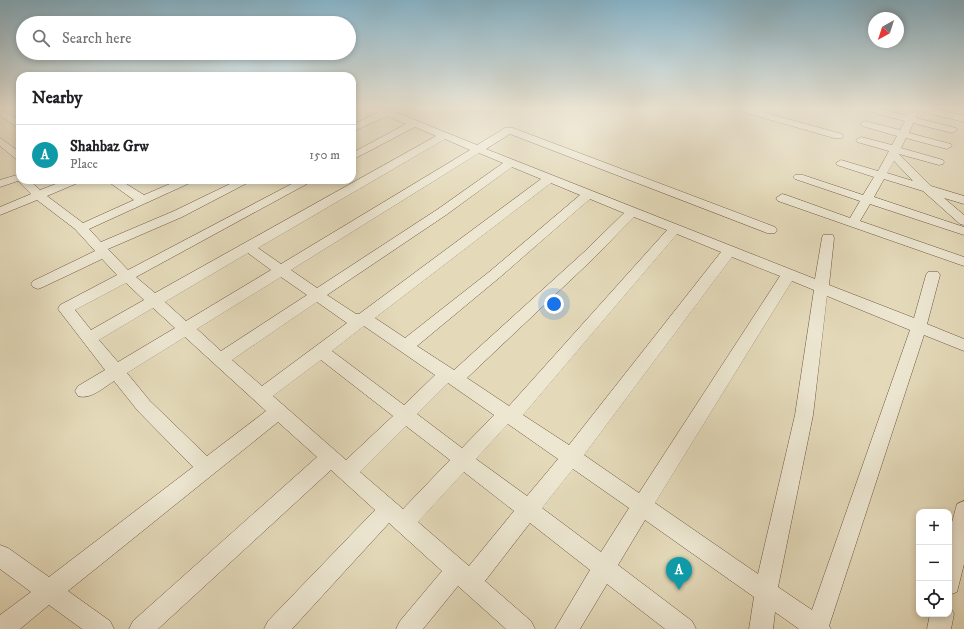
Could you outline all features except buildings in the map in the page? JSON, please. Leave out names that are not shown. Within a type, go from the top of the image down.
[{"type":"street","points":[[12,137],[16,147]]},
{"type":"street","points":[[356,155],[388,137]]},
{"type":"street","points":[[89,338],[441,137]]},
{"type":"street","points":[[451,137],[632,212],[964,345]]},
{"type":"street","points":[[84,391],[496,137]]},
{"type":"street","points":[[529,137],[771,230]]},
{"type":"street","points":[[852,223],[868,200],[901,137]]},
{"type":"street","points":[[915,137],[947,146]]},
{"type":"street","points":[[861,140],[894,152],[939,162]]},
{"type":"street","points":[[894,152],[927,189],[964,221]]},
{"type":"street","points":[[221,359],[442,212],[511,162]]},
{"type":"street","points":[[841,163],[964,200]]},
{"type":"street","points":[[0,184],[16,178]]},
{"type":"street","points":[[261,396],[550,178]]},
{"type":"street","points":[[799,178],[964,231]]},
{"type":"street","points":[[26,184],[38,196],[81,228],[126,275],[523,629]]},
{"type":"street","points":[[0,211],[66,184]]},
{"type":"street","points":[[118,184],[144,200]]},
{"type":"street","points":[[81,228],[178,184]]},
{"type":"street","points":[[38,284],[101,250],[239,184]]},
{"type":"street","points":[[206,468],[144,406],[115,373],[65,309],[126,275],[300,184]]},
{"type":"street","points":[[406,346],[470,296],[588,194]]},
{"type":"street","points":[[782,198],[964,262]]},
{"type":"street","points":[[347,472],[405,416],[589,255],[632,212]]},
{"type":"street","points":[[276,629],[396,516],[462,460],[509,415],[675,229]]},
{"type":"street","points":[[761,629],[770,567],[803,423],[814,352],[828,238]]},
{"type":"street","points":[[249,248],[353,320],[359,321],[365,319],[451,376],[818,628],[919,326],[933,275]]},
{"type":"street","points":[[408,629],[528,510],[571,457],[729,251]]},
{"type":"street","points":[[567,629],[641,507],[789,274]]},
{"type":"street","points":[[320,350],[684,629]]},
{"type":"street","points":[[1,629],[279,411]]},
{"type":"street","points":[[141,629],[331,457]]},
{"type":"street","points":[[950,581],[963,519]]},
{"type":"street","points":[[0,556],[50,590],[102,629]]},
{"type":"street","points":[[939,629],[941,617]]},
{"type":"place","name":"Shahbaz Grw","points":[[679,590]]}]
